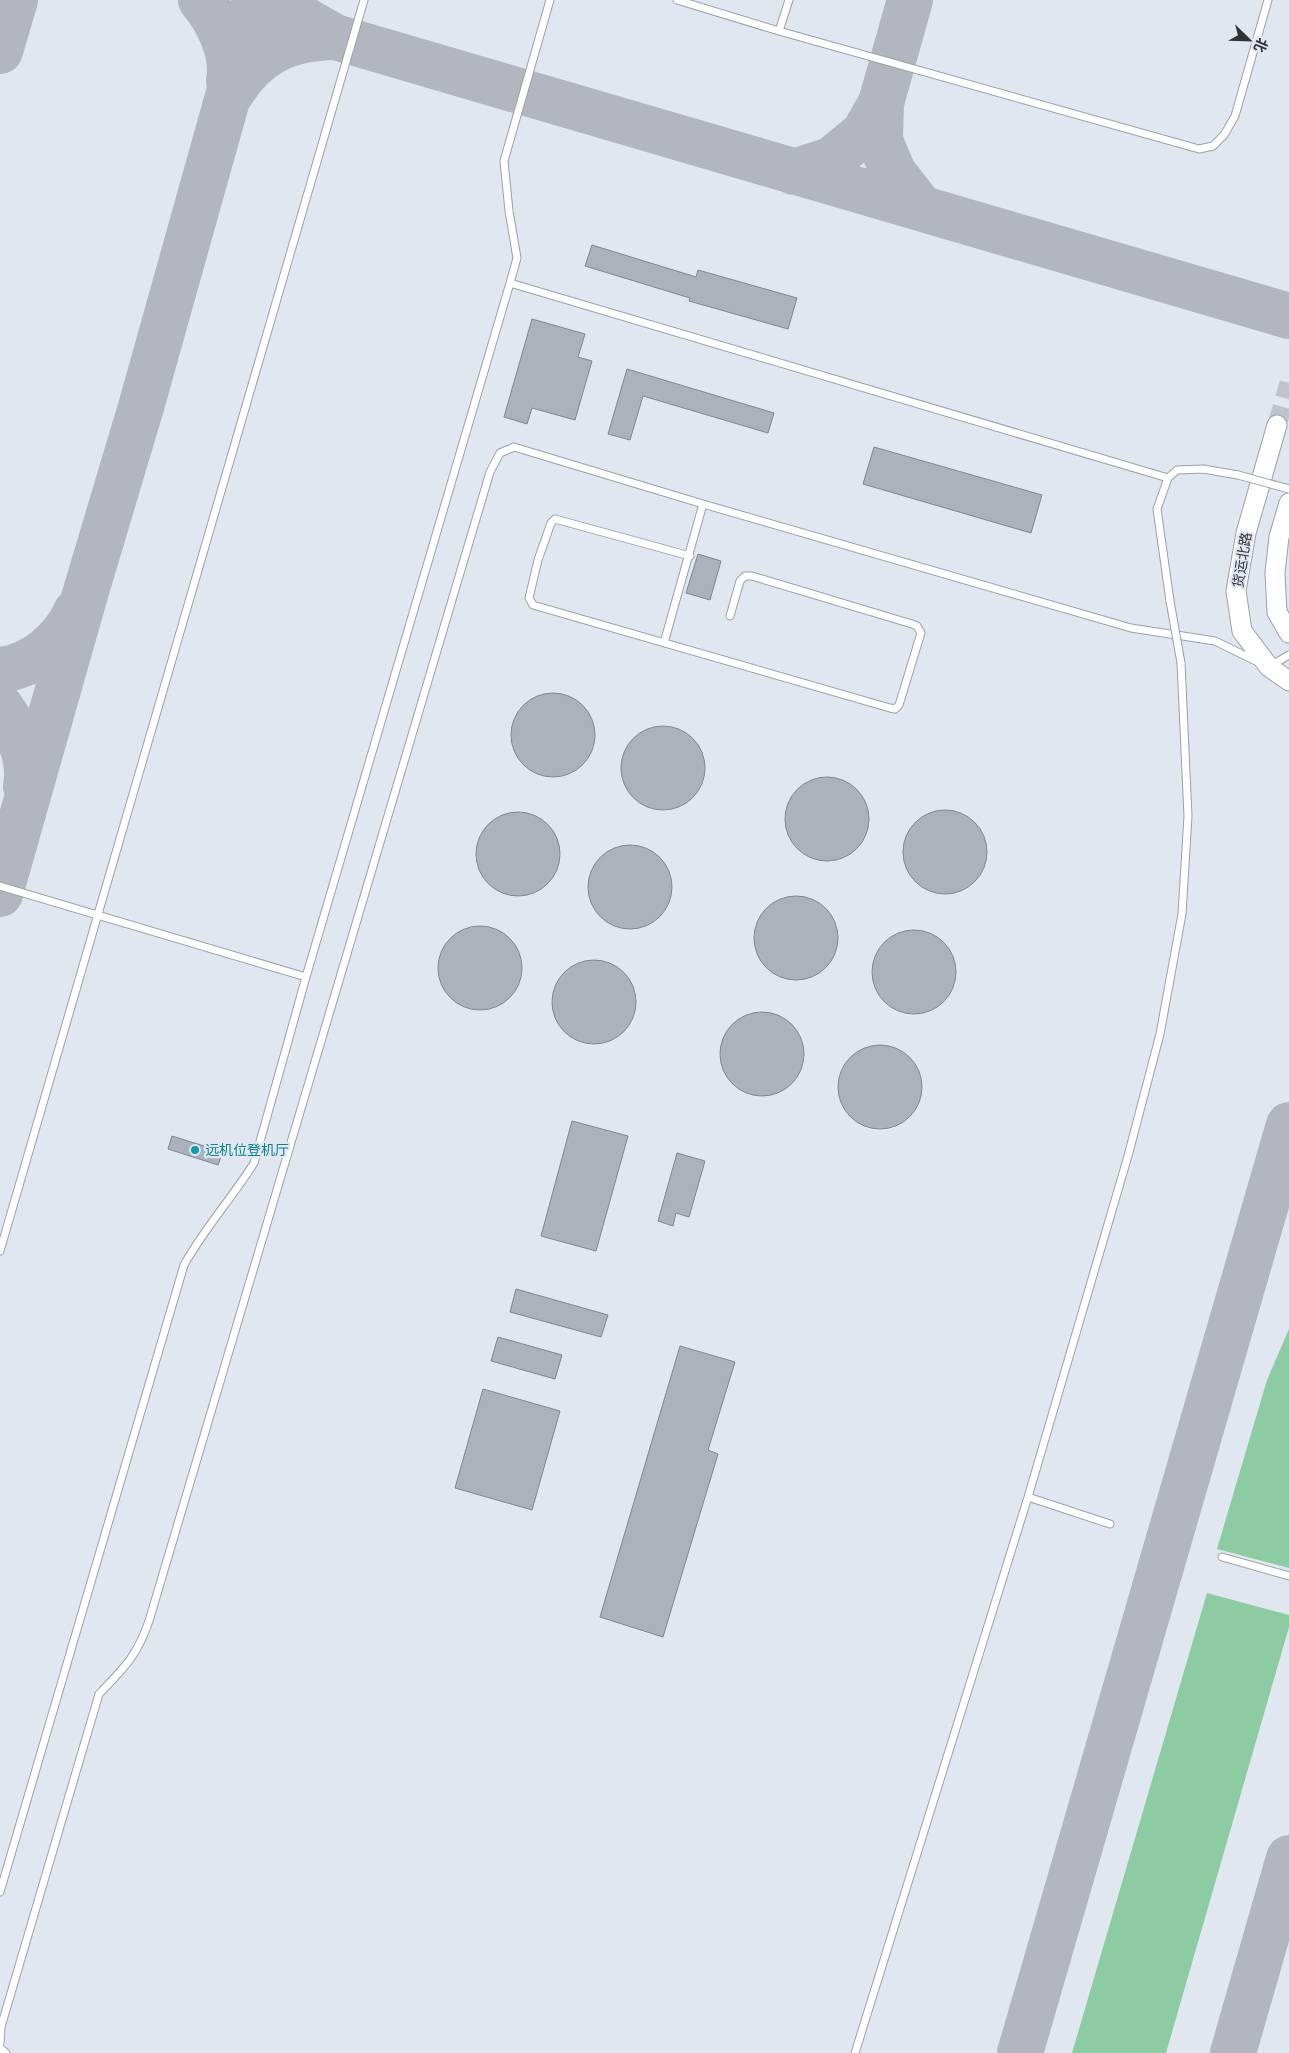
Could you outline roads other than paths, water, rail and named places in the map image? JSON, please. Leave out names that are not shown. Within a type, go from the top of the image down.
[{"type":"main road","name":"货运北路","points":[[1277,425],[1246,533],[1236,591],[1242,631],[1269,667],[1289,681]]},
{"type":"main road","points":[[1289,504],[1279,537],[1275,573],[1277,612],[1289,633]]},
{"type":"lane","points":[[0,1252],[364,0]]},
{"type":"lane","points":[[0,1892],[184,1266],[197,1241],[238,1188],[254,1163],[306,976],[510,283],[517,258],[509,211],[504,160],[550,0]]},
{"type":"lane","points":[[677,0],[780,31],[1199,149],[1213,146],[1224,135],[1234,116],[1268,0]]},
{"type":"lane","points":[[780,31],[789,0]]},
{"type":"lane","points":[[510,283],[1168,478]]},
{"type":"lane","points":[[0,2043],[1,2027],[99,1694],[131,1660],[143,1638],[149,1621],[490,472],[500,454],[514,447],[703,504],[1132,628],[1215,641],[1269,667],[1289,655]]},
{"type":"lane","points":[[855,2053],[1028,1497],[1131,1146],[1160,1034],[1182,914],[1188,816],[1181,663],[1157,509],[1168,478],[1177,470],[1203,469],[1238,475],[1289,489]]},
{"type":"lane","points":[[664,643],[690,556],[703,504]]},
{"type":"lane","points":[[690,556],[555,519],[551,523],[538,560],[529,598],[533,605],[895,709],[899,705],[921,633],[917,626],[912,624],[752,576],[745,576],[740,581],[730,616]]},
{"type":"lane","points":[[0,886],[306,976]]},
{"type":"lane","points":[[1028,1497],[1110,1524]]},
{"type":"lane","points":[[1222,1557],[1289,1576]]},
{"type":"lane","points":[[0,2048],[6,2053]]},
{"type":"tunnel","points":[[1277,425],[1289,383]]},
{"type":"place","name":"远机位登机厅","points":[[195,1150]]}]
